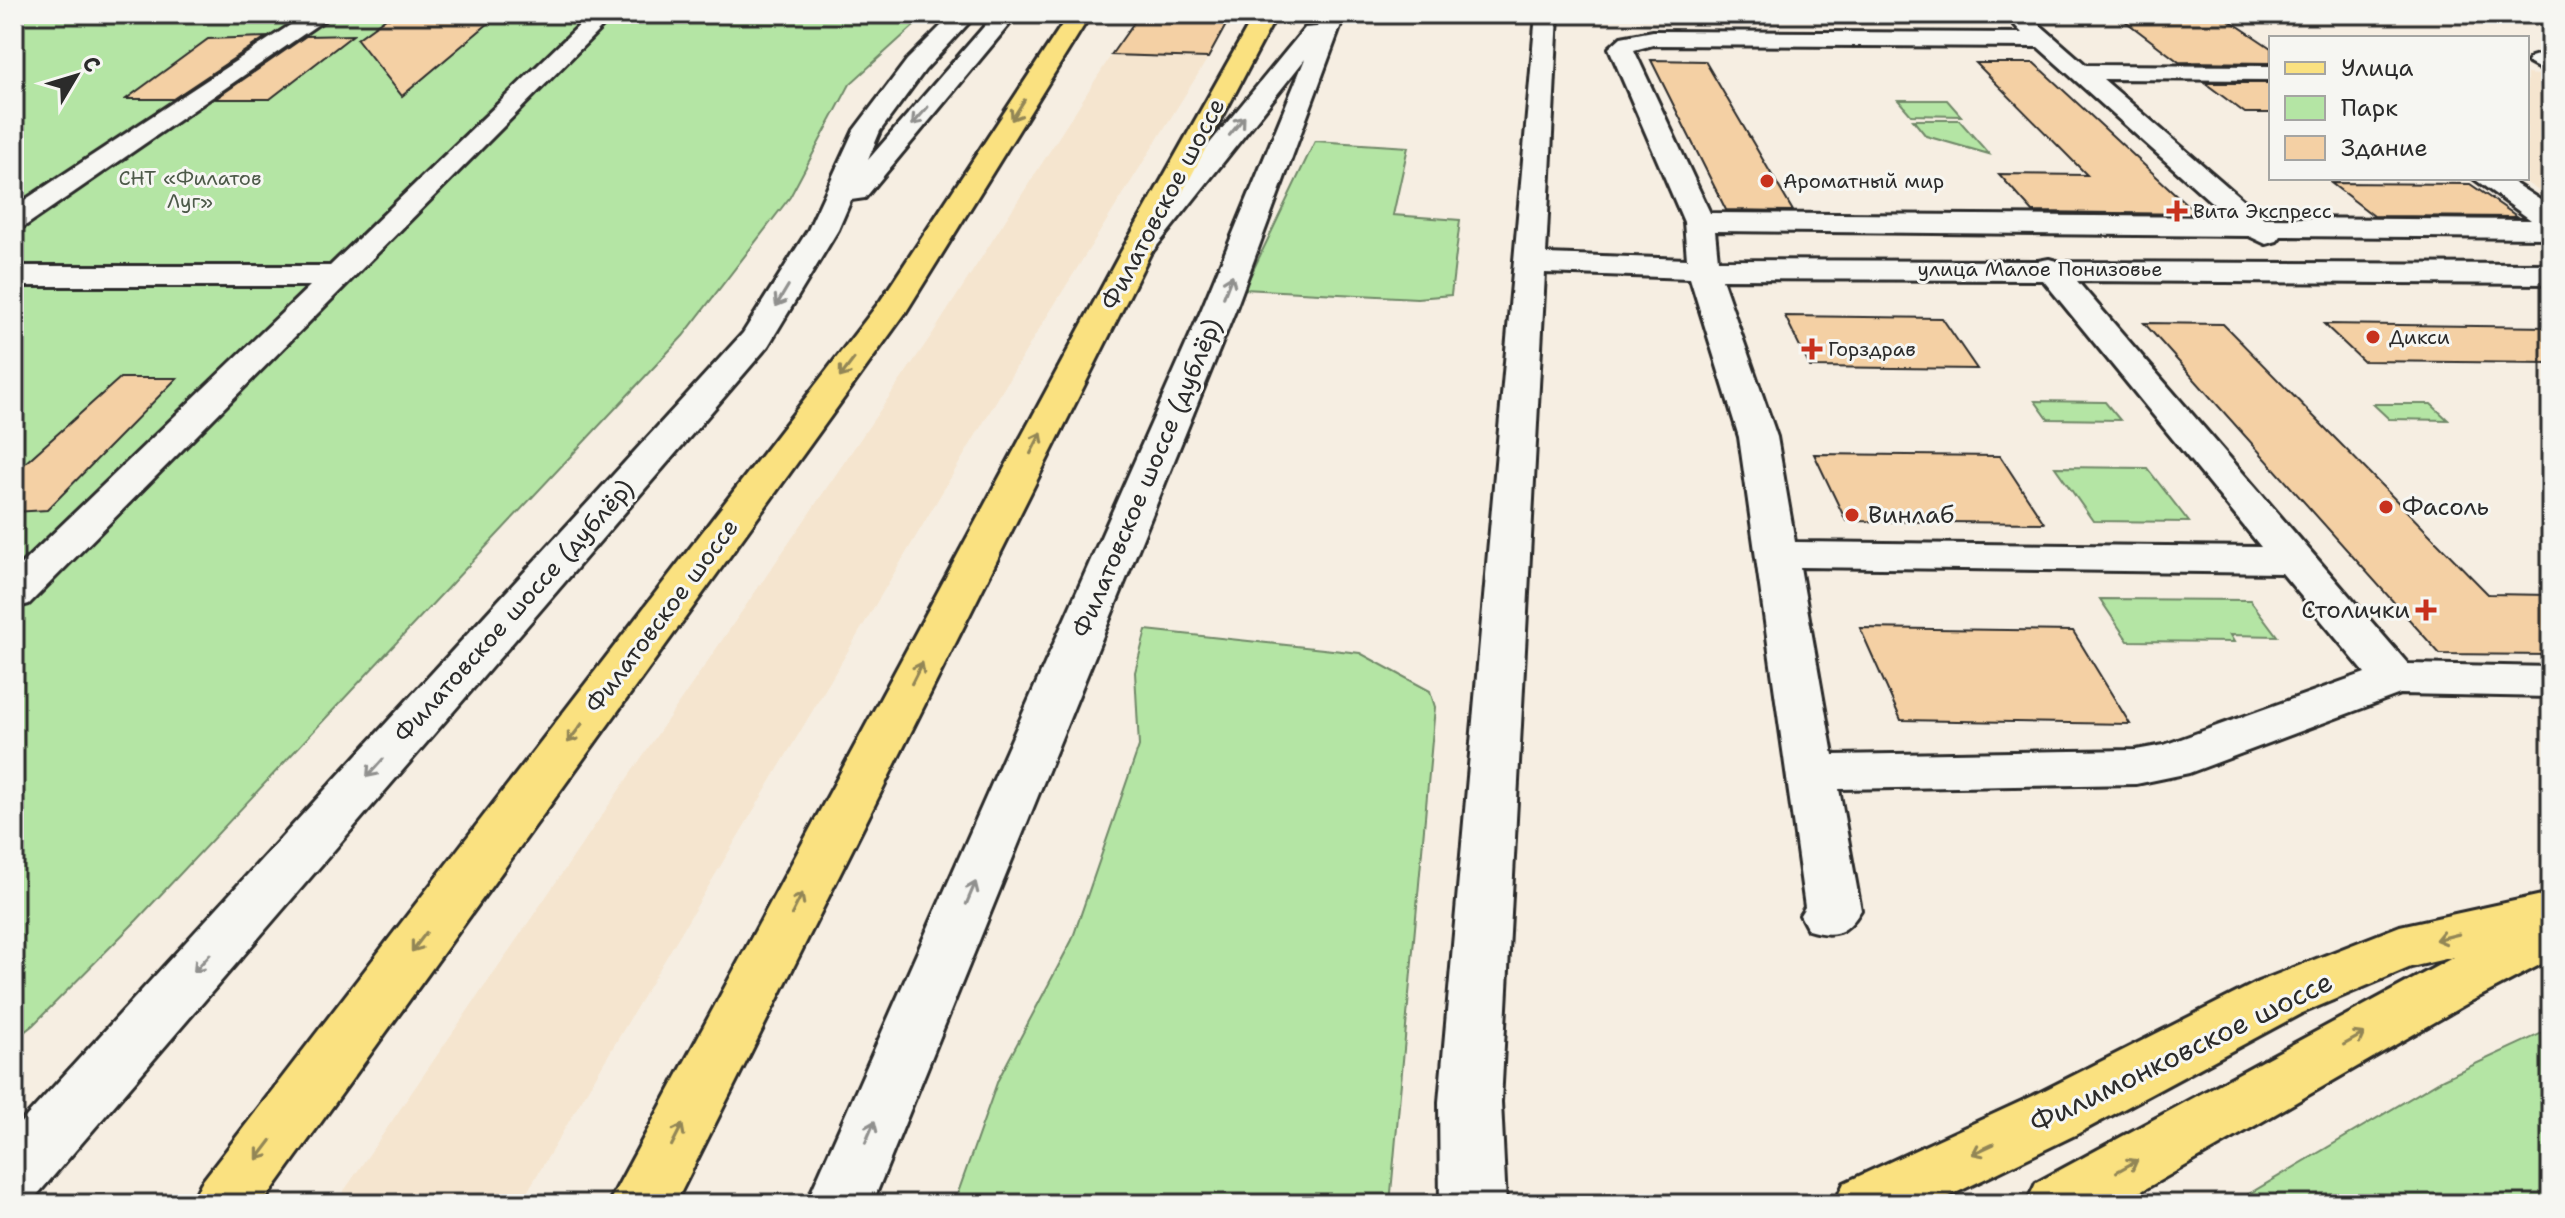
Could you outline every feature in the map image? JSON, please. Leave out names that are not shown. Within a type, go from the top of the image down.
[{"type":"main road","name":"Филатовское шоссе","points":[[224,1204],[894,305],[960,207],[1080,14]]},
{"type":"main road","name":"Филатовское шоссе","points":[[641,1204],[1136,252],[1266,14]]},
{"type":"main road","name":"Филимонковское шоссе","points":[[1867,1204],[2055,1115],[2279,998],[2400,948],[2551,914]]},
{"type":"main road","points":[[2059,1204],[2453,984],[2551,934]]},
{"type":"street","points":[[14,220],[322,14]]},
{"type":"street","points":[[14,595],[334,276],[604,14]]},
{"type":"street","name":"Филатовское шоссе (дублёр)","points":[[14,1175],[756,339],[823,230],[867,130],[916,65],[966,14]]},
{"type":"street","points":[[823,230],[1007,14]]},
{"type":"street","points":[[1060,44],[1066,14]]},
{"type":"street","points":[[1136,252],[1328,14]]},
{"type":"street","name":"Филатовское шоссе (дублёр)","points":[[839,1204],[1218,311],[1334,14]]},
{"type":"street","points":[[1473,1204],[1470,1102],[1547,14]]},
{"type":"street","points":[[2014,14],[2307,271]]},
{"type":"street","points":[[1828,915],[1833,910],[1758,437],[1703,269],[1699,222],[1620,51],[1629,42],[1653,38],[2043,40]]},
{"type":"street","points":[[2551,58],[2539,62],[2551,68]]},
{"type":"street","points":[[2079,72],[2269,73]]},
{"type":"street","points":[[2490,180],[2551,220]]},
{"type":"street","points":[[1699,222],[2551,229]]},
{"type":"street","name":"улица Малое Понизовье","points":[[1530,263],[1703,269],[2049,268],[2551,274]]},
{"type":"street","points":[[2049,268],[2395,679]]},
{"type":"street","points":[[14,276],[334,276]]},
{"type":"street","points":[[1777,554],[2295,560]]},
{"type":"street","points":[[1809,772],[2136,767],[2171,761],[2395,679],[2551,682]]},
{"type":"shaded area","points":[[1112,54],[1208,58],[1033,339],[520,1204],[335,1204],[933,333]]},
{"type":"shaded area","points":[[2529,74],[2551,76],[2551,199],[2522,180],[2529,180]]},
{"type":"green space","name":"СНТ «Филатов Луг»","points":[[14,14],[927,14],[850,84],[790,197],[683,336],[137,920],[33,1025],[14,1040]]},
{"type":"green space","points":[[1898,100],[1947,100],[1961,116],[1911,115]]},
{"type":"green space","points":[[1913,120],[1959,120],[1989,154],[1926,136]]},
{"type":"green space","points":[[1315,141],[1408,147],[1393,215],[1460,220],[1451,295],[1417,298],[1244,289]]},
{"type":"green space","points":[[2035,401],[2105,402],[2120,420],[2048,419]]},
{"type":"green space","points":[[2373,404],[2431,404],[2448,420],[2389,419]]},
{"type":"green space","points":[[2055,467],[2147,468],[2189,522],[2093,521]]},
{"type":"green space","points":[[2100,599],[2250,600],[2277,636],[2230,635],[2234,642],[2128,641]]},
{"type":"green space","points":[[1146,630],[1360,653],[1430,691],[1435,707],[1390,1204],[954,1204],[998,1080],[1072,940],[1139,746],[1135,672]]},
{"type":"green space","points":[[2551,1029],[2551,1204],[2232,1204],[2443,1079]]},
{"type":"building","points":[[1140,14],[1232,14],[1208,58],[1111,55]]},
{"type":"building","points":[[2116,14],[2220,14],[2269,47],[2269,63],[2179,62]]},
{"type":"building","points":[[496,17],[402,96],[357,39],[386,18]]},
{"type":"building","points":[[353,35],[270,99],[215,99],[306,36]]},
{"type":"building","points":[[266,37],[173,99],[126,99],[208,39]]},
{"type":"building","points":[[1651,60],[1705,61],[1793,211],[1726,210]]},
{"type":"building","points":[[1976,63],[2034,63],[2197,214],[2033,212],[1999,174],[2087,175]]},
{"type":"building","points":[[2205,83],[2269,83],[2269,113],[2245,113]]},
{"type":"building","points":[[2331,183],[2470,184],[2518,217],[2374,216]]},
{"type":"building","points":[[1785,316],[1942,318],[1977,369],[1810,367]]},
{"type":"building","points":[[2144,323],[2223,324],[2488,594],[2551,595],[2551,655],[2440,654]]},
{"type":"building","points":[[2324,324],[2551,327],[2551,363],[2363,361]]},
{"type":"building","points":[[120,378],[177,378],[47,510],[14,512],[14,473]]},
{"type":"building","points":[[1814,454],[2000,456],[2044,523],[1846,521]]},
{"type":"building","points":[[1860,628],[2073,631],[2130,724],[1901,720]]},
{"type":"place","name":"Ароматный мир","points":[[1767,181]]},
{"type":"place","name":"Вита Экспресс","points":[[2177,211]]},
{"type":"place","name":"Дикси","points":[[2373,337]]},
{"type":"place","name":"Горздрав","points":[[1812,349]]},
{"type":"place","name":"Фасоль","points":[[2386,507]]},
{"type":"place","name":"Винлаб","points":[[1852,515]]},
{"type":"place","name":"Столички","points":[[2426,610]]}]
